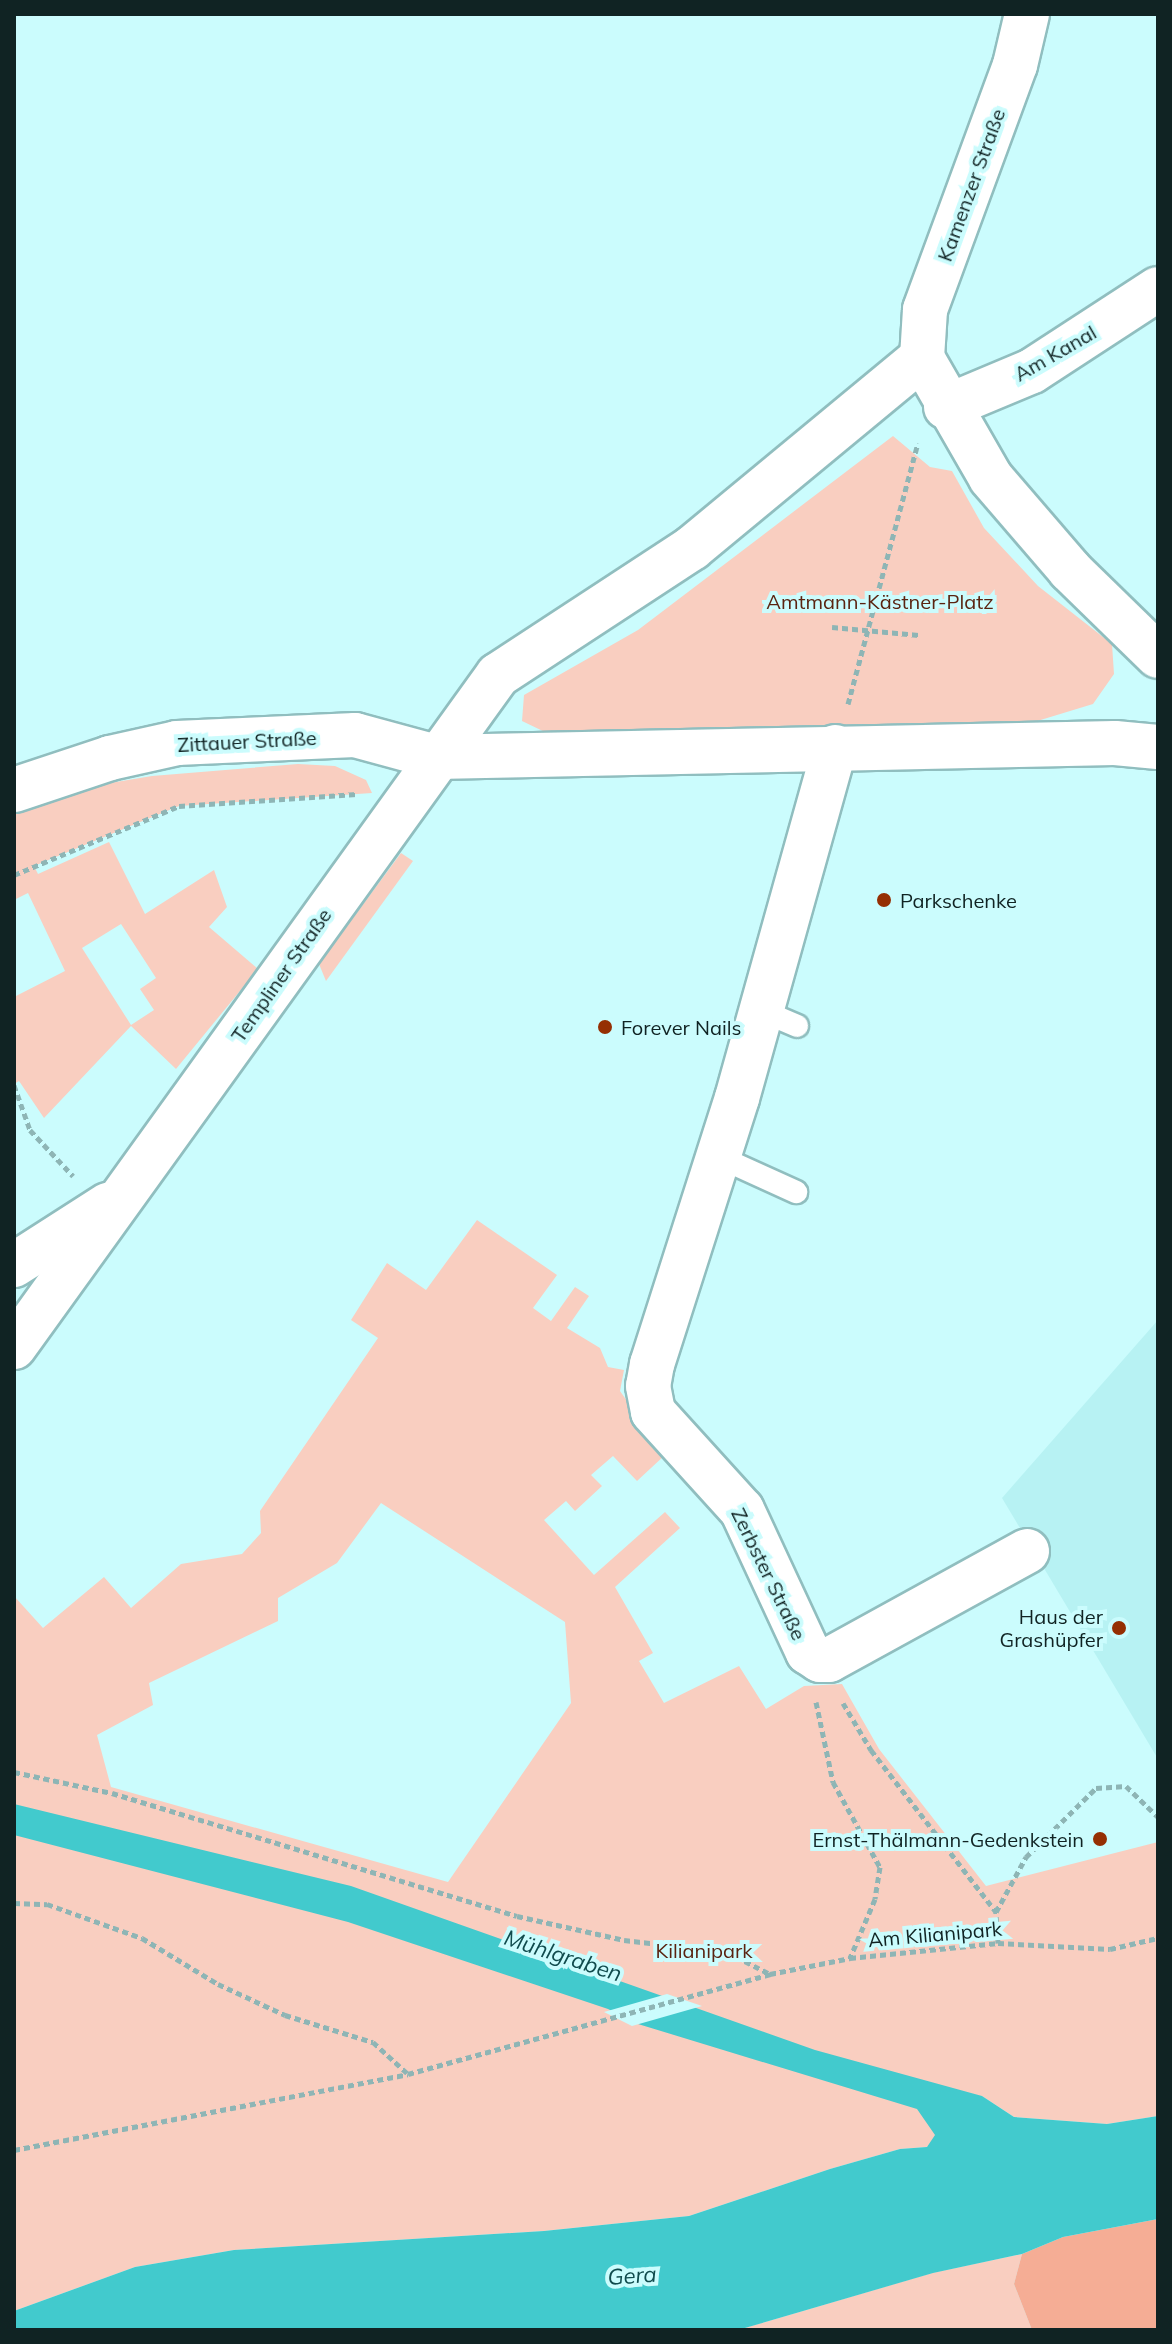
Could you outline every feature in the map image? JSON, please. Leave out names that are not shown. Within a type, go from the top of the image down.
[{"type":"street","name":"Kamenzer Straße","points":[[922,358],[925,310],[1015,65],[1027,14]]},
{"type":"street","name":"Am Kanal","points":[[933,418],[1032,371],[1158,289]]},
{"type":"street","points":[[436,757],[498,675],[692,548],[922,358],[933,418],[1153,642]]},
{"type":"street","name":"Zittauer Straße","points":[[14,790],[110,758],[177,743],[355,735],[436,757]]},
{"type":"street","points":[[436,757],[673,761],[835,747],[1115,743],[1158,747]]},
{"type":"street","name":"Zerbster Straße","points":[[828,1675],[808,1652],[742,1510],[653,1412],[648,1386],[737,1098],[780,1019],[835,747]]},
{"type":"street","name":"Templiner Straße","points":[[14,1347],[436,757]]},
{"type":"street","name":"Templiner Straße","points":[[14,1265],[127,1193]]},
{"type":"street","name":"Zerbster Straße","points":[[828,1675],[829,1660],[1027,1551]]},
{"type":"lane","points":[[719,1157],[796,1192]]},
{"type":"path","points":[[835,747],[933,418]]},
{"type":"path","points":[[832,627],[919,635]]},
{"type":"path","points":[[14,875],[179,806],[372,793]]},
{"type":"path","points":[[14,1085],[30,1130],[82,1186]]},
{"type":"path","points":[[850,1958],[875,1899],[880,1867],[833,1782],[814,1692],[828,1675],[871,1750],[996,1912]]},
{"type":"path","points":[[14,1772],[112,1793],[517,1916],[624,1940],[727,1952],[770,1974]]},
{"type":"path","points":[[998,1943],[996,1912],[1026,1857],[1096,1788],[1126,1786],[1158,1817]]},
{"type":"path","points":[[14,1903],[47,1904],[142,1938],[218,1984],[272,2009],[373,2042],[408,2074]]},
{"type":"path","name":"Am Kilianipark","points":[[14,2150],[408,2074],[718,1991],[770,1974],[850,1958],[998,1943],[1110,1949],[1158,1938]]},
{"type":"shaded area","name":"Haus der Grashüpfer","points":[[1158,1320],[1158,1759],[1002,1498]]},
{"type":"shaded area","points":[[1158,2219],[1158,2330],[1032,2330],[1014,2284],[1022,2254],[1063,2237]]},
{"type":"green space","name":"Amtmann-Kästner-Platz","points":[[893,436],[930,467],[952,471],[984,528],[1038,586],[1112,644],[1114,674],[1093,704],[1034,722],[547,733],[522,721],[524,695],[638,630]]},
{"type":"green space","points":[[298,764],[335,766],[366,780],[372,793],[179,806],[34,866],[38,874],[109,842],[145,914],[214,870],[227,907],[209,927],[258,969],[176,1069],[131,1026],[44,1118],[19,1081],[14,1084],[14,997],[65,971],[28,893],[14,900],[14,811],[80,788],[152,776]],"holes":[[[121,924],[156,978],[140,989],[154,1010],[131,1025],[82,948]]]},
{"type":"green space","points":[[401,853],[413,861],[326,981],[319,964]]},
{"type":"green space","name":"Kilianipark","points":[[477,1220],[557,1275],[533,1308],[551,1321],[575,1287],[589,1296],[567,1328],[600,1348],[608,1367],[624,1370],[620,1391],[665,1455],[637,1481],[613,1456],[591,1475],[602,1486],[575,1511],[566,1501],[544,1520],[594,1575],[665,1512],[680,1528],[615,1587],[653,1653],[639,1661],[664,1703],[739,1666],[766,1709],[804,1686],[842,1684],[879,1749],[986,1886],[1158,1842],[1158,2116],[1107,2124],[1014,2117],[982,2096],[927,2147],[900,2149],[830,2169],[689,2216],[544,2231],[234,2250],[135,2267],[14,2311],[14,1596],[43,1628],[104,1577],[131,1608],[181,1564],[242,1554],[261,1533],[260,1511],[378,1338],[351,1320],[387,1263],[426,1290]],"holes":[[[381,1503],[565,1622],[571,1703],[448,1882],[111,1787],[97,1735],[153,1705],[149,1683],[278,1621],[278,1598],[337,1563]]]},
{"type":"green space","points":[[1022,2254],[1014,2284],[1032,2330],[738,2330],[932,2273]]},
{"type":"water","name":"Gera","points":[[14,1804],[351,1886],[815,2050],[982,2096],[1014,2117],[1107,2124],[1158,2116],[1158,2219],[1063,2237],[1022,2254],[933,2273],[738,2330],[14,2330],[14,2311],[135,2267],[234,2250],[544,2231],[689,2216],[830,2169],[900,2149],[927,2147],[935,2135],[917,2109],[638,2024],[608,2009],[348,1922],[14,1835]]},
{"type":"pier","points":[[667,1994],[702,2006],[632,2026],[604,2012]]},
{"type":"place","name":"Parkschenke","points":[[884,900]]},
{"type":"place","name":"Forever Nails","points":[[605,1027]]},
{"type":"place","name":"Haus der Grashüpfer","points":[[1119,1628]]},
{"type":"place","name":"Ernst-Thälmann-Gedenkstein","points":[[1100,1839]]},
{"type":"water label","name":"Mühlgraben","points":[[563,1956]]}]
